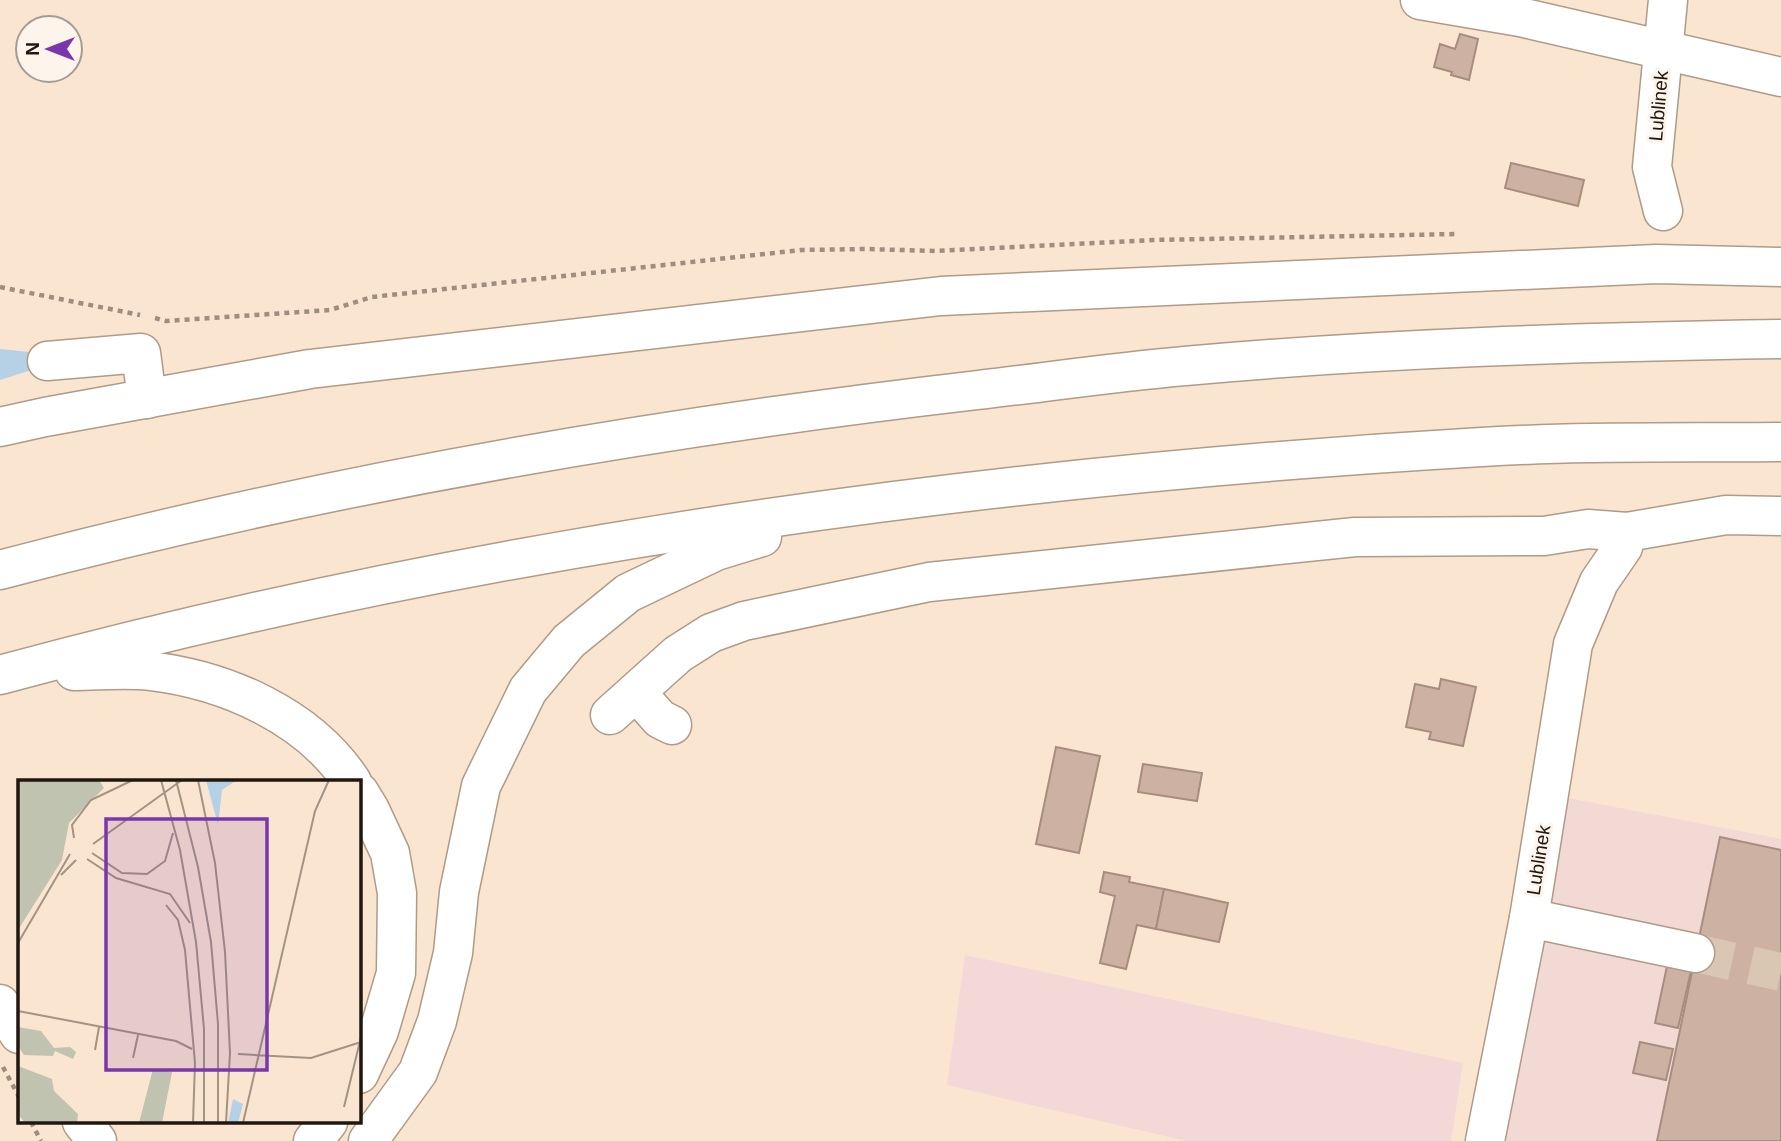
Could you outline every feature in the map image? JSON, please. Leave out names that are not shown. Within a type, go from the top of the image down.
[{"type":"main road","points":[[1420,0],[1520,18],[1781,77]]},
{"type":"main road","name":"Lublinek","points":[[1663,211],[1652,167],[1668,0]]},
{"type":"main road","points":[[0,428],[310,369],[941,296],[1656,264],[1781,267]]},
{"type":"main road","points":[[0,570],[342,489],[683,429],[873,402],[1183,366],[1449,348],[1781,339]]},
{"type":"main road","points":[[47,361],[141,353],[147,398]]},
{"type":"main road","points":[[6,674],[219,619],[425,576],[647,535],[873,502],[1100,475],[1486,446],[1781,442]]},
{"type":"main road","points":[[368,1141],[418,1072],[438,1021],[453,953],[459,892],[481,786],[528,690],[569,640],[628,593],[716,551],[873,502]]},
{"type":"main road","points":[[672,724],[622,704],[678,654],[711,633],[733,625],[929,582],[1355,537],[1544,536],[1588,529],[1627,532],[1726,516],[1781,516]]},
{"type":"main road","name":"Lublinek","points":[[1485,1141],[1529,918],[1573,644],[1599,582],[1623,547],[1627,532]]},
{"type":"main road","points":[[6,674],[148,671],[248,696],[296,724],[341,764],[351,780]]},
{"type":"main road","points":[[360,794],[390,853],[397,892],[396,973],[379,1031],[360,1072]]},
{"type":"main road","points":[[1529,918],[1695,953]]},
{"type":"main road","points":[[59,1124],[66,1141]]},
{"type":"main road","points":[[84,1124],[97,1141]]},
{"type":"main road","points":[[313,1141],[326,1124]]},
{"type":"path","points":[[0,286],[166,321],[330,310],[373,297],[801,250],[935,251],[1153,240],[1466,234]]},
{"type":"path","points":[[11,1032],[18,1089]]},
{"type":"path","points":[[32,1124],[41,1141]]},
{"type":"shaded area","points":[[1568,798],[1781,839],[1781,1141],[1501,1141]]},
{"type":"shaded area","points":[[965,955],[1463,1063],[1451,1141],[1186,1141],[947,1085]]},
{"type":"water","points":[[0,349],[40,353],[41,367],[0,380]]},
{"type":"building","points":[[1460,34],[1478,39],[1469,80],[1434,67],[1440,44],[1455,49]]},
{"type":"building","points":[[1511,163],[1584,180],[1578,206],[1505,188]]},
{"type":"building","points":[[1441,679],[1476,687],[1463,746],[1429,739],[1431,732],[1406,727],[1415,684],[1439,689]]},
{"type":"building","points":[[1056,747],[1100,756],[1079,853],[1036,844]]},
{"type":"building","points":[[1143,764],[1202,773],[1197,801],[1138,792]]},
{"type":"building","points":[[1720,837],[1781,850],[1781,1141],[1657,1141]]},
{"type":"building","points":[[1104,872],[1130,877],[1129,882],[1164,889],[1156,929],[1137,925],[1126,969],[1100,963],[1115,896],[1100,892]]},
{"type":"building","points":[[1164,889],[1228,903],[1219,942],[1156,929]]},
{"type":"building","points":[[1667,966],[1691,971],[1678,1028],[1655,1023]]},
{"type":"building","points":[[1640,1042],[1673,1049],[1666,1080],[1633,1073]]},
{"type":"tunnel","points":[[1695,953],[1781,972]]}]
